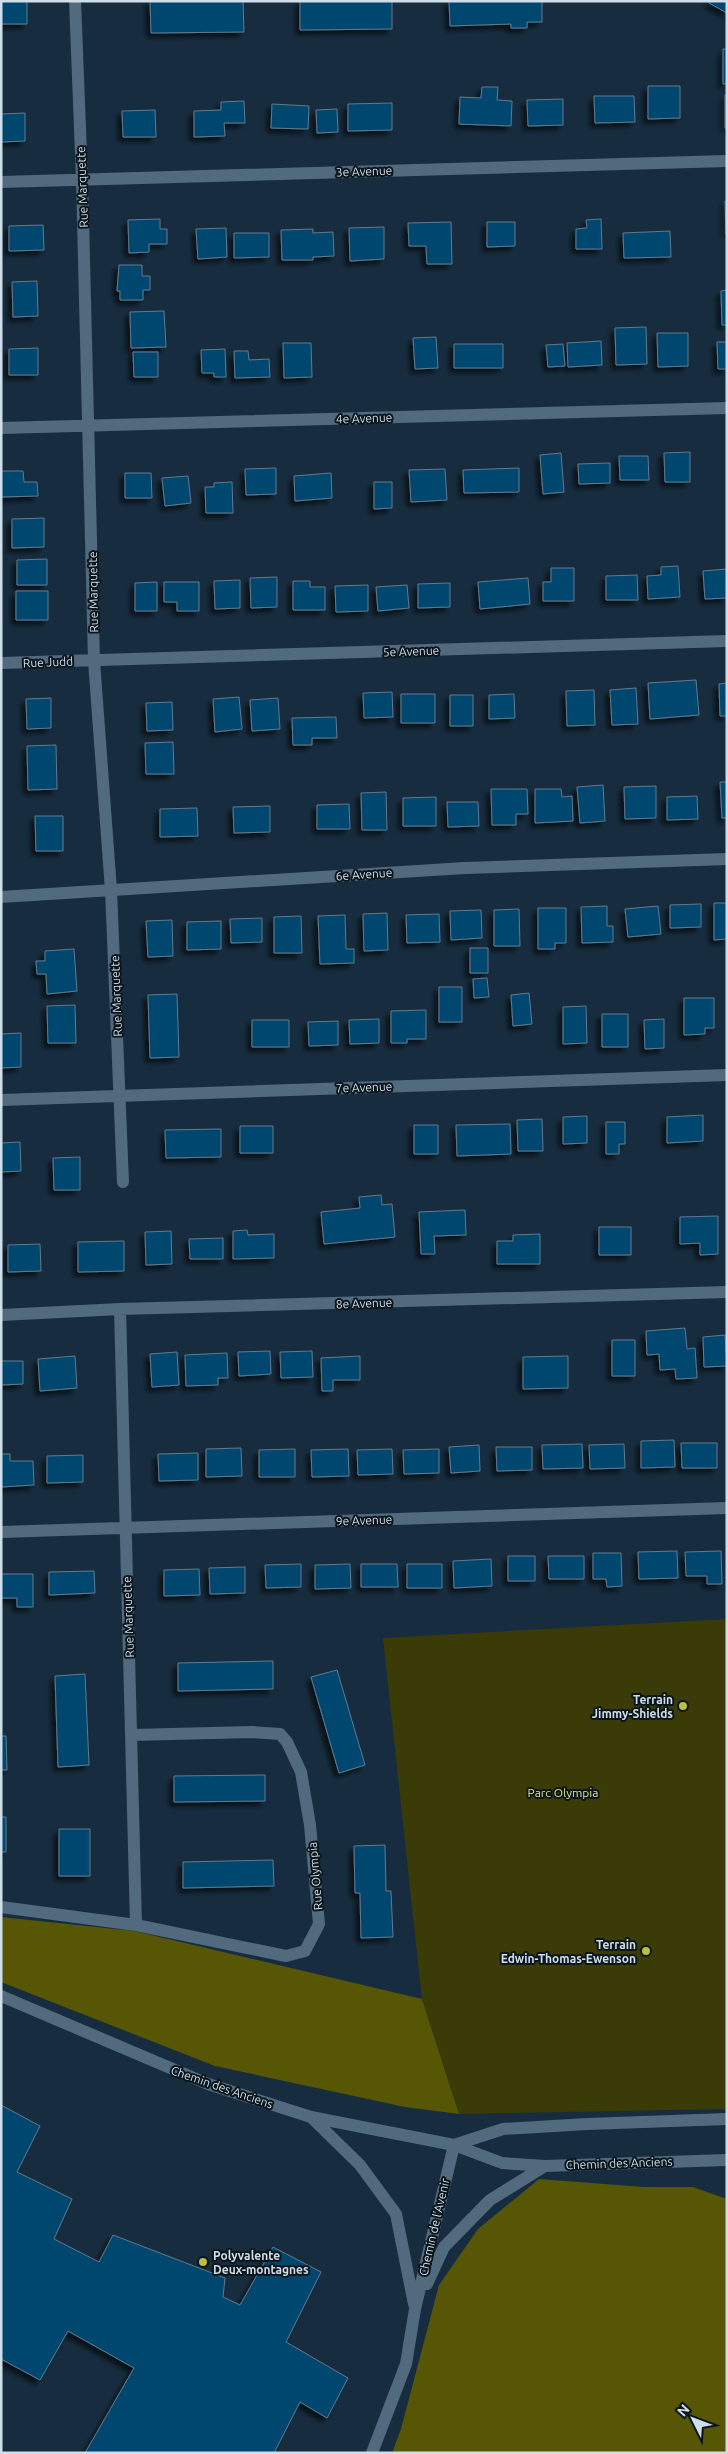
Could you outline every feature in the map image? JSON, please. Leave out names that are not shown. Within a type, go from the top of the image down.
[{"type":"street","name":"Rue Marquette","points":[[75,1],[82,179],[94,661],[111,890],[123,1182]]},
{"type":"street","name":"3e Avenue","points":[[1,182],[727,161]]},
{"type":"street","name":"4e Avenue","points":[[1,428],[727,408]]},
{"type":"street","name":"5e Avenue","points":[[94,661],[727,641]]},
{"type":"street","name":"Rue Judd","points":[[1,663],[94,661]]},
{"type":"street","name":"6e Avenue","points":[[1,897],[465,868],[727,859]]},
{"type":"street","name":"7e Avenue","points":[[1,1100],[727,1075]]},
{"type":"street","name":"8e Avenue","points":[[1,1315],[120,1309],[727,1292]]},
{"type":"street","name":"Rue Marquette","points":[[120,1309],[136,1925]]},
{"type":"street","name":"9e Avenue","points":[[1,1532],[727,1508]]},
{"type":"street","name":"Rue Olympia","points":[[1,1907],[136,1925],[286,1956],[305,1951],[319,1924],[310,1825],[301,1772],[287,1742],[280,1734],[252,1732],[132,1735]]},
{"type":"street","name":"Chemin des Anciens","points":[[1,1996],[208,2084],[311,2117],[454,2145],[502,2163],[545,2166],[727,2160]]},
{"type":"street","name":"Chemin de l'Avenir","points":[[311,2117],[360,2165],[396,2214],[415,2309]]},
{"type":"street","name":"Chemin des Anciens","points":[[454,2145],[503,2130],[587,2124],[727,2119]]},
{"type":"street","name":"Chemin de l'Avenir","points":[[372,2453],[406,2364],[415,2309],[454,2145]]},
{"type":"street","name":"Chemin de l'Avenir","points":[[415,2309],[444,2246],[490,2200],[545,2166]]},
{"type":"green space","name":"Parc Olympia","points":[[727,1619],[727,2109],[459,2114],[422,1999],[383,1638]]},
{"type":"shaded area","points":[[1,1917],[134,1931],[422,1999],[459,2114],[405,2107],[215,2066],[1,1982]]},
{"type":"shaded area","points":[[539,2179],[644,2187],[693,2187],[727,2199],[727,2453],[392,2453],[401,2429],[439,2285],[478,2229]]},
{"type":"building","points":[[1,1],[27,1],[27,24],[1,24]]},
{"type":"building","points":[[150,1],[243,1],[244,32],[151,33]]},
{"type":"building","points":[[300,1],[392,1],[392,29],[300,30]]},
{"type":"building","points":[[449,1],[542,1],[542,22],[527,22],[527,28],[511,28],[511,24],[450,26]]},
{"type":"building","points":[[710,1],[727,1],[727,13],[709,3]]},
{"type":"building","points":[[723,49],[727,49],[727,84],[723,84]]},
{"type":"building","points":[[648,86],[680,86],[680,118],[648,119]]},
{"type":"building","points":[[482,87],[498,87],[497,100],[512,101],[511,126],[459,124],[460,97],[481,98]]},
{"type":"building","points":[[725,95],[727,95],[727,128],[725,128]]},
{"type":"building","points":[[594,96],[634,96],[635,122],[595,123]]},
{"type":"building","points":[[563,99],[563,125],[528,126],[527,100]]},
{"type":"building","points":[[244,101],[245,123],[224,123],[225,136],[194,137],[194,111],[221,110],[221,102]]},
{"type":"building","points":[[392,103],[392,130],[348,131],[348,104]]},
{"type":"building","points":[[272,104],[309,106],[308,129],[271,128]]},
{"type":"building","points":[[337,109],[338,132],[317,133],[316,110]]},
{"type":"building","points":[[155,110],[156,137],[123,137],[122,111]]},
{"type":"building","points":[[25,113],[25,141],[1,142],[1,114]]},
{"type":"building","points":[[725,201],[727,201],[727,234],[726,234]]},
{"type":"building","points":[[160,219],[160,229],[167,229],[167,244],[149,244],[149,252],[129,253],[128,220]]},
{"type":"building","points":[[601,219],[602,249],[576,249],[576,229],[587,228],[586,220]]},
{"type":"building","points":[[451,222],[452,264],[427,264],[426,246],[409,246],[408,223]]},
{"type":"building","points":[[487,222],[515,222],[515,246],[487,247]]},
{"type":"building","points":[[43,225],[44,250],[9,251],[9,226]]},
{"type":"building","points":[[384,227],[384,259],[350,261],[349,228]]},
{"type":"building","points":[[226,228],[227,257],[198,259],[196,229]]},
{"type":"building","points":[[313,229],[313,233],[333,232],[334,256],[313,257],[313,260],[282,260],[281,230]]},
{"type":"building","points":[[670,231],[671,257],[624,258],[623,233]]},
{"type":"building","points":[[234,233],[269,233],[269,257],[234,258]]},
{"type":"building","points":[[119,265],[142,265],[142,276],[150,276],[150,290],[143,290],[143,300],[120,300],[120,291],[117,291]]},
{"type":"building","points":[[37,281],[38,316],[13,317],[12,282]]},
{"type":"building","points":[[727,290],[727,325],[722,325],[721,291]]},
{"type":"building","points":[[164,311],[166,347],[131,348],[130,312]]},
{"type":"building","points":[[646,327],[647,364],[616,365],[615,328]]},
{"type":"building","points":[[657,333],[688,333],[688,366],[658,367]]},
{"type":"building","points":[[436,337],[438,368],[415,369],[413,338]]},
{"type":"building","points":[[601,341],[602,365],[568,367],[567,343]]},
{"type":"building","points":[[717,342],[727,342],[727,369],[718,369]]},
{"type":"building","points":[[283,343],[311,343],[312,377],[284,378]]},
{"type":"building","points":[[454,344],[503,344],[503,368],[454,368]]},
{"type":"building","points":[[563,344],[565,366],[548,367],[546,345]]},
{"type":"building","points":[[38,348],[38,375],[9,375],[9,349]]},
{"type":"building","points":[[225,349],[226,377],[214,377],[214,373],[202,373],[201,350]]},
{"type":"building","points":[[234,351],[248,351],[249,360],[269,359],[270,377],[235,378]]},
{"type":"building","points":[[133,352],[158,352],[158,377],[134,377]]},
{"type":"building","points":[[690,452],[690,482],[665,482],[664,453]]},
{"type":"building","points":[[561,453],[564,492],[543,494],[540,455]]},
{"type":"building","points":[[619,456],[648,456],[649,480],[620,480]]},
{"type":"building","points":[[610,463],[610,483],[579,484],[578,464]]},
{"type":"building","points":[[276,468],[276,494],[246,495],[245,469]]},
{"type":"building","points":[[519,468],[519,492],[464,493],[463,470]]},
{"type":"building","points":[[445,469],[447,500],[411,502],[409,470]]},
{"type":"building","points":[[1,471],[23,471],[24,482],[37,482],[38,496],[1,497]]},
{"type":"building","points":[[125,473],[151,473],[152,498],[125,498]]},
{"type":"building","points":[[331,473],[332,498],[295,501],[294,476]]},
{"type":"building","points":[[188,476],[191,503],[165,506],[162,478]]},
{"type":"building","points":[[232,482],[233,513],[206,513],[205,487],[214,487],[214,483]]},
{"type":"building","points":[[374,482],[392,482],[392,508],[374,509]]},
{"type":"building","points":[[44,518],[44,547],[12,548],[12,519]]},
{"type":"building","points":[[47,559],[47,585],[17,585],[17,560]]},
{"type":"building","points":[[678,566],[680,597],[648,599],[647,576],[661,575],[661,567]]},
{"type":"building","points":[[551,568],[574,568],[574,601],[543,601],[543,582],[551,582]]},
{"type":"building","points":[[727,569],[727,598],[705,599],[703,571]]},
{"type":"building","points":[[637,575],[638,600],[606,600],[606,576]]},
{"type":"building","points":[[277,577],[277,607],[251,608],[250,578]]},
{"type":"building","points":[[528,578],[530,604],[480,609],[478,582]]},
{"type":"building","points":[[240,580],[240,608],[215,609],[214,581]]},
{"type":"building","points":[[293,581],[310,581],[310,587],[325,587],[325,610],[293,610]]},
{"type":"building","points":[[157,582],[157,611],[135,611],[135,583]]},
{"type":"building","points":[[164,582],[199,582],[199,611],[177,611],[177,602],[164,602]]},
{"type":"building","points":[[450,583],[450,607],[418,608],[418,584]]},
{"type":"building","points":[[368,585],[368,611],[336,612],[335,586]]},
{"type":"building","points":[[407,585],[409,608],[378,611],[376,587]]},
{"type":"building","points":[[16,591],[48,591],[48,620],[16,620]]},
{"type":"building","points":[[696,680],[699,715],[650,719],[648,683]]},
{"type":"building","points":[[727,683],[727,716],[720,716],[719,684]]},
{"type":"building","points":[[636,688],[638,724],[612,725],[610,690]]},
{"type":"building","points":[[594,690],[595,725],[567,726],[566,691]]},
{"type":"building","points":[[392,692],[393,717],[364,718],[363,693]]},
{"type":"building","points":[[401,694],[435,694],[435,723],[401,723]]},
{"type":"building","points":[[514,694],[515,718],[489,719],[489,695]]},
{"type":"building","points":[[450,695],[473,695],[473,726],[450,726]]},
{"type":"building","points":[[239,697],[242,729],[215,732],[213,699]]},
{"type":"building","points":[[51,698],[51,728],[27,729],[26,699]]},
{"type":"building","points":[[278,698],[280,729],[252,731],[250,700]]},
{"type":"building","points":[[172,702],[173,730],[147,731],[146,703]]},
{"type":"building","points":[[336,717],[337,738],[312,738],[312,745],[293,745],[292,718]]},
{"type":"building","points":[[173,742],[174,774],[146,774],[145,743]]},
{"type":"building","points":[[56,745],[57,789],[28,790],[27,746]]},
{"type":"building","points":[[720,782],[727,782],[727,818],[722,818]]},
{"type":"building","points":[[603,785],[605,821],[580,823],[577,787]]},
{"type":"building","points":[[656,786],[656,818],[625,819],[624,787]]},
{"type":"building","points":[[491,789],[527,789],[528,814],[516,814],[516,825],[492,825]]},
{"type":"building","points":[[535,789],[561,789],[562,797],[572,796],[573,821],[535,823]]},
{"type":"building","points":[[386,792],[387,830],[362,830],[361,793]]},
{"type":"building","points":[[697,796],[698,819],[667,820],[667,797]]},
{"type":"building","points":[[436,797],[436,826],[403,826],[403,798]]},
{"type":"building","points":[[447,802],[478,802],[479,826],[448,827]]},
{"type":"building","points":[[349,804],[350,829],[317,829],[317,805]]},
{"type":"building","points":[[270,806],[270,832],[234,833],[233,807]]},
{"type":"building","points":[[197,808],[198,836],[160,837],[160,809]]},
{"type":"building","points":[[35,816],[63,816],[63,851],[36,851]]},
{"type":"building","points":[[714,903],[727,903],[727,939],[714,940]]},
{"type":"building","points":[[701,904],[701,927],[670,928],[670,905]]},
{"type":"building","points":[[607,906],[607,926],[613,926],[613,942],[582,943],[581,907]]},
{"type":"building","points":[[658,906],[661,934],[628,937],[625,909]]},
{"type":"building","points":[[538,908],[566,908],[566,943],[555,943],[555,949],[538,949]]},
{"type":"building","points":[[519,909],[520,946],[494,946],[494,910]]},
{"type":"building","points":[[481,910],[482,938],[451,940],[450,911]]},
{"type":"building","points":[[387,913],[388,950],[364,951],[363,914]]},
{"type":"building","points":[[439,914],[440,942],[407,943],[406,915]]},
{"type":"building","points":[[345,915],[346,949],[354,949],[354,963],[320,964],[318,916]]},
{"type":"building","points":[[301,916],[302,953],[274,953],[274,917]]},
{"type":"building","points":[[262,918],[262,942],[231,943],[230,919]]},
{"type":"building","points":[[172,920],[173,956],[148,957],[146,921]]},
{"type":"building","points":[[221,921],[221,949],[187,950],[187,922]]},
{"type":"building","points":[[470,948],[488,948],[488,973],[470,973]]},
{"type":"building","points":[[74,949],[77,991],[47,994],[46,974],[37,974],[36,961],[45,961],[45,951]]},
{"type":"building","points":[[487,978],[489,997],[474,998],[473,979]]},
{"type":"building","points":[[439,987],[462,987],[462,1022],[439,1022]]},
{"type":"building","points":[[529,993],[532,1024],[513,1026],[511,995]]},
{"type":"building","points":[[177,994],[179,1057],[150,1058],[148,995]]},
{"type":"building","points":[[684,998],[714,998],[714,1028],[705,1028],[705,1034],[684,1035]]},
{"type":"building","points":[[75,1005],[76,1043],[48,1043],[47,1006]]},
{"type":"building","points":[[586,1006],[587,1043],[563,1044],[563,1007]]},
{"type":"building","points":[[426,1010],[426,1039],[407,1039],[407,1043],[391,1043],[391,1011]]},
{"type":"building","points":[[602,1014],[628,1014],[628,1047],[602,1047]]},
{"type":"building","points":[[379,1019],[379,1043],[350,1044],[349,1020]]},
{"type":"building","points":[[664,1019],[664,1048],[645,1049],[644,1020]]},
{"type":"building","points":[[252,1020],[289,1020],[289,1047],[252,1047]]},
{"type":"building","points":[[338,1021],[338,1045],[309,1046],[308,1022]]},
{"type":"building","points":[[21,1033],[21,1067],[1,1068],[1,1034]]},
{"type":"building","points":[[703,1115],[703,1141],[667,1143],[667,1117]]},
{"type":"building","points":[[587,1116],[587,1143],[563,1144],[563,1117]]},
{"type":"building","points":[[542,1119],[543,1151],[518,1151],[517,1120]]},
{"type":"building","points":[[606,1122],[625,1122],[625,1144],[619,1144],[619,1154],[606,1154]]},
{"type":"building","points":[[510,1124],[511,1154],[457,1156],[456,1125]]},
{"type":"building","points":[[414,1125],[438,1125],[438,1154],[414,1154]]},
{"type":"building","points":[[240,1126],[273,1126],[273,1153],[240,1153]]},
{"type":"building","points":[[221,1129],[221,1157],[166,1158],[165,1130]]},
{"type":"building","points":[[20,1142],[21,1171],[1,1172],[1,1143]]},
{"type":"building","points":[[80,1157],[80,1190],[54,1190],[53,1158]]},
{"type":"building","points":[[381,1195],[382,1205],[392,1204],[395,1237],[324,1244],[321,1212],[360,1208],[359,1197]]},
{"type":"building","points":[[465,1210],[466,1235],[434,1236],[435,1254],[421,1254],[419,1212]]},
{"type":"building","points":[[718,1216],[718,1254],[700,1255],[700,1243],[680,1244],[680,1217]]},
{"type":"building","points":[[599,1227],[631,1227],[631,1255],[599,1255]]},
{"type":"building","points":[[247,1230],[248,1235],[274,1234],[274,1258],[233,1259],[233,1231]]},
{"type":"building","points":[[171,1231],[172,1264],[146,1265],[145,1232]]},
{"type":"building","points":[[540,1234],[540,1264],[497,1264],[497,1241],[513,1241],[513,1235]]},
{"type":"building","points":[[223,1238],[223,1259],[190,1259],[189,1239]]},
{"type":"building","points":[[124,1241],[124,1271],[78,1272],[78,1242]]},
{"type":"building","points":[[40,1244],[41,1271],[8,1272],[8,1245]]},
{"type":"building","points":[[685,1328],[687,1349],[695,1348],[697,1378],[676,1379],[675,1369],[660,1370],[659,1354],[647,1355],[646,1331]]},
{"type":"building","points":[[725,1335],[727,1366],[704,1367],[703,1337]]},
{"type":"building","points":[[612,1340],[635,1340],[635,1376],[612,1376]]},
{"type":"building","points":[[270,1351],[271,1374],[239,1376],[238,1352]]},
{"type":"building","points":[[312,1351],[313,1377],[281,1378],[280,1352]]},
{"type":"building","points":[[177,1352],[179,1385],[152,1387],[150,1354]]},
{"type":"building","points":[[227,1353],[228,1378],[218,1378],[218,1385],[186,1386],[185,1355]]},
{"type":"building","points":[[75,1356],[77,1388],[40,1391],[38,1359]]},
{"type":"building","points":[[360,1356],[360,1380],[333,1380],[333,1391],[322,1391],[321,1358]]},
{"type":"building","points":[[568,1356],[568,1388],[523,1389],[523,1357]]},
{"type":"building","points":[[1,1361],[23,1361],[23,1384],[1,1385]]},
{"type":"building","points":[[674,1440],[675,1467],[641,1468],[641,1441]]},
{"type":"building","points":[[681,1443],[717,1443],[717,1468],[682,1468]]},
{"type":"building","points":[[582,1444],[583,1468],[543,1469],[542,1445]]},
{"type":"building","points":[[624,1444],[625,1468],[590,1469],[589,1445]]},
{"type":"building","points":[[479,1445],[480,1471],[451,1473],[449,1447]]},
{"type":"building","points":[[496,1447],[532,1447],[532,1470],[497,1471]]},
{"type":"building","points":[[241,1448],[242,1476],[206,1477],[206,1449]]},
{"type":"building","points":[[295,1449],[295,1477],[259,1477],[259,1450]]},
{"type":"building","points":[[348,1449],[349,1476],[312,1477],[311,1450]]},
{"type":"building","points":[[392,1449],[393,1474],[358,1475],[357,1450]]},
{"type":"building","points":[[439,1449],[439,1473],[404,1474],[403,1450]]},
{"type":"building","points":[[198,1453],[198,1480],[159,1481],[158,1454]]},
{"type":"building","points":[[1,1454],[10,1454],[10,1461],[33,1461],[34,1485],[1,1487]]},
{"type":"building","points":[[83,1455],[83,1482],[47,1483],[47,1456]]},
{"type":"building","points":[[677,1551],[678,1578],[639,1579],[638,1552]]},
{"type":"building","points":[[721,1551],[722,1584],[707,1584],[707,1576],[686,1576],[685,1552]]},
{"type":"building","points":[[593,1553],[621,1553],[622,1586],[607,1587],[606,1579],[593,1579]]},
{"type":"building","points":[[508,1556],[535,1556],[535,1581],[508,1581]]},
{"type":"building","points":[[548,1556],[584,1556],[584,1579],[549,1579]]},
{"type":"building","points":[[491,1559],[492,1586],[454,1588],[453,1561]]},
{"type":"building","points":[[301,1564],[301,1587],[266,1588],[265,1565]]},
{"type":"building","points":[[350,1564],[351,1588],[315,1589],[315,1565]]},
{"type":"building","points":[[361,1564],[397,1564],[398,1587],[361,1587]]},
{"type":"building","points":[[407,1564],[442,1564],[442,1588],[407,1588]]},
{"type":"building","points":[[245,1567],[245,1593],[210,1594],[209,1568]]},
{"type":"building","points":[[199,1569],[200,1595],[164,1596],[164,1570]]},
{"type":"building","points":[[94,1571],[95,1593],[49,1595],[49,1572]]},
{"type":"building","points":[[1,1574],[33,1574],[33,1607],[17,1607],[17,1598],[1,1598]]},
{"type":"building","points":[[273,1661],[273,1689],[178,1691],[178,1663]]},
{"type":"building","points":[[337,1670],[365,1765],[339,1773],[311,1677]]},
{"type":"building","points":[[85,1674],[89,1765],[58,1767],[55,1676]]},
{"type":"building","points":[[1,1736],[6,1736],[7,1770],[1,1770]]},
{"type":"building","points":[[265,1775],[265,1801],[174,1802],[174,1776]]},
{"type":"building","points":[[1,1817],[6,1817],[6,1852],[1,1852]]},
{"type":"building","points":[[59,1829],[90,1829],[90,1876],[59,1876]]},
{"type":"building","points":[[385,1845],[386,1891],[391,1891],[393,1937],[361,1938],[360,1893],[355,1893],[354,1846]]},
{"type":"building","points":[[273,1860],[274,1886],[183,1888],[183,1862]]},
{"type":"building","name":"Polyvalente Deux-montagnes","points":[[1,2105],[40,2126],[17,2172],[72,2199],[54,2239],[99,2262],[113,2235],[225,2278],[223,2297],[240,2305],[273,2247],[321,2272],[286,2342],[348,2378],[327,2418],[300,2402],[274,2453],[85,2453],[134,2368],[68,2331],[40,2380],[1,2359]]},
{"type":"place","name":"Terrain Jimmy-Shields","points":[[683,1706]]},
{"type":"place","name":"Terrain Edwin-Thomas-Ewenson","points":[[646,1951]]},
{"type":"place","name":"Polyvalente Deux-montagnes","points":[[203,2262]]}]
